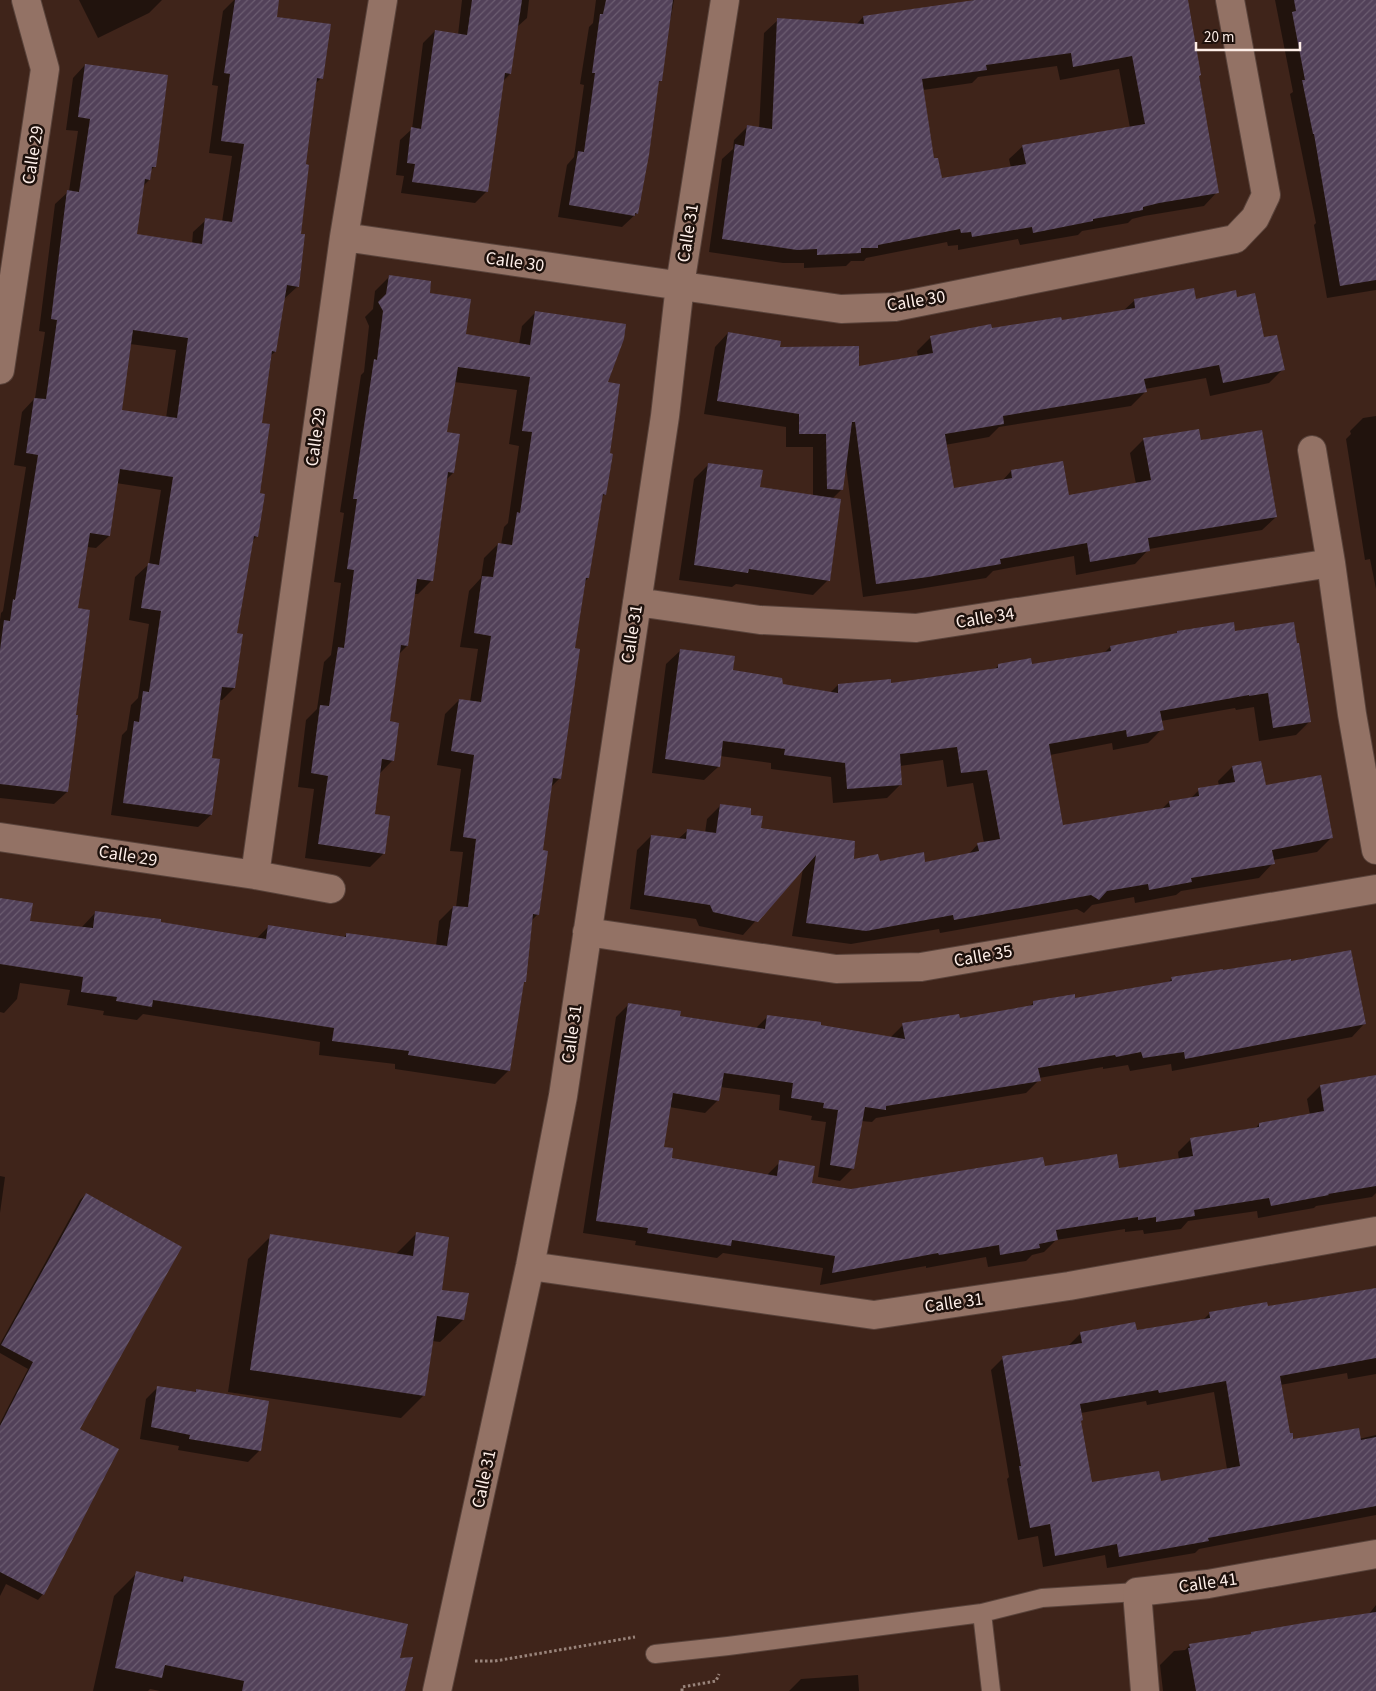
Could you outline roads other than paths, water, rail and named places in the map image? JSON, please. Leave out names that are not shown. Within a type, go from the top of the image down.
[{"type":"street","name":"Calle 29","points":[[0,370],[45,69],[26,0]]},
{"type":"street","name":"Calle 29","points":[[255,875],[344,238],[383,0]]},
{"type":"street","name":"Calle 31","points":[[437,1691],[530,1266],[563,1096],[665,416],[680,286],[725,0]]},
{"type":"street","name":"Calle 30","points":[[344,238],[841,309],[895,307],[1235,239],[1255,218],[1266,195],[1230,0]]},
{"type":"street","points":[[1312,450],[1331,563],[1352,714],[1376,850]]},
{"type":"street","name":"Calle 34","points":[[637,602],[760,620],[916,628],[1331,563]]},
{"type":"street","name":"Calle 29","points":[[0,837],[255,875],[331,889]]},
{"type":"street","name":"Calle 35","points":[[587,932],[836,969],[921,967],[1376,889]]},
{"type":"street","name":"Calle 31","points":[[530,1266],[874,1315],[1069,1286],[1376,1231]]},
{"type":"street","name":"Calle 41","points":[[1137,1592],[1208,1584],[1376,1554]]},
{"type":"street","points":[[1137,1592],[1145,1691]]},
{"type":"lane","points":[[655,1654],[982,1614],[1042,1598],[1137,1592]]},
{"type":"lane","points":[[982,1614],[992,1691]]}]
